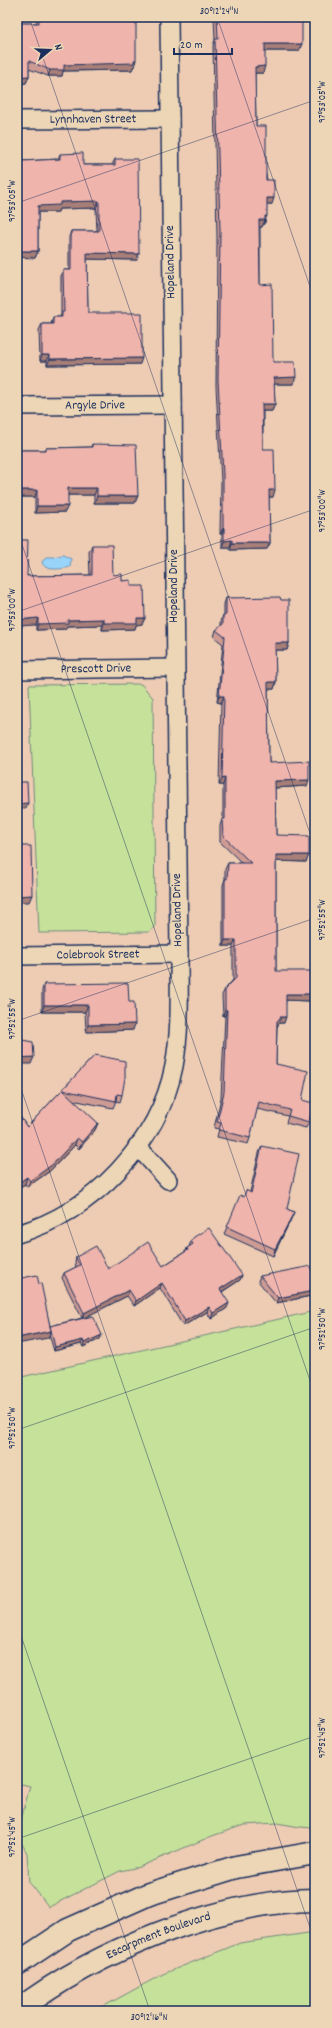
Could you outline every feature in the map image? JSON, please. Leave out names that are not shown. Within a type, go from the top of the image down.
[{"type":"main road","points":[[17,1964],[68,1930],[149,1894],[236,1867],[315,1853]]},
{"type":"main road","name":"Escarpment Boulevard","points":[[17,2011],[89,1966],[134,1944],[193,1923],[244,1909],[293,1901],[315,1900]]},
{"type":"street","name":"Hopeland Drive","points":[[17,1234],[52,1220],[83,1202],[113,1176],[138,1146],[156,1118],[174,1068],[179,1024],[179,954],[169,17]]},
{"type":"street","name":"Lynnhaven Street","points":[[17,120],[170,119]]},
{"type":"street","name":"Argyle Drive","points":[[17,406],[173,404]]},
{"type":"street","name":"Prescott Drive","points":[[17,670],[175,668]]},
{"type":"street","name":"Colebrook Street","points":[[17,956],[179,954]]},
{"type":"street","points":[[138,1146],[168,1180]]},
{"type":"green space","points":[[141,684],[153,698],[155,927],[149,932],[39,933],[29,685]]},
{"type":"green space","points":[[315,1311],[315,1828],[277,1823],[244,1825],[212,1836],[139,1867],[120,1871],[49,1907],[29,1882],[27,1853],[17,1835],[30,1786],[17,1783],[17,1378]]},
{"type":"green space","points":[[315,1932],[315,2011],[95,2011],[163,1974],[240,1943]]},
{"type":"water","points":[[63,555],[71,559],[70,567],[50,569],[43,565],[42,562],[46,557]]},
{"type":"building","points":[[39,17],[136,17],[136,60],[134,60],[134,63],[64,65],[64,70],[50,70],[29,61],[29,76],[17,77],[17,23],[39,23]]},
{"type":"building","points":[[217,17],[270,17],[270,20],[302,20],[302,44],[265,44],[265,66],[255,67],[256,126],[266,126],[266,180],[274,180],[274,198],[267,198],[267,216],[265,216],[265,220],[259,220],[260,285],[272,284],[273,362],[295,362],[296,377],[274,378],[275,404],[262,404],[263,449],[274,449],[275,490],[269,490],[270,543],[232,543],[232,540],[224,541],[223,475],[218,380],[220,231],[215,39],[218,39]]},
{"type":"building","points":[[83,153],[83,165],[115,165],[115,159],[138,159],[139,254],[87,253],[88,313],[142,313],[142,358],[50,359],[50,355],[42,355],[42,324],[53,324],[53,317],[62,317],[62,312],[64,312],[63,270],[71,270],[71,231],[99,231],[99,201],[60,202],[60,205],[38,206],[38,251],[18,251],[19,206],[17,206],[17,165],[22,165],[22,161],[60,159],[60,154]]},
{"type":"building","points":[[92,444],[136,445],[138,496],[97,496],[97,488],[68,488],[68,506],[37,506],[37,490],[17,490],[17,450],[92,447]]},
{"type":"building","points":[[17,540],[28,540],[27,576],[92,575],[92,545],[112,545],[113,575],[122,574],[122,581],[131,580],[131,586],[144,586],[145,618],[137,618],[137,623],[104,623],[104,619],[68,620],[68,623],[38,624],[38,618],[17,620]]},
{"type":"building","points":[[280,597],[281,600],[289,600],[289,643],[275,643],[276,682],[268,682],[269,763],[309,761],[309,780],[275,781],[276,835],[309,836],[309,855],[276,855],[276,971],[311,971],[311,994],[286,994],[286,1017],[280,1017],[280,1020],[277,1021],[276,1064],[308,1071],[302,1100],[313,1103],[309,1122],[288,1116],[290,1110],[259,1102],[250,1138],[219,1130],[221,1123],[217,1122],[224,1092],[227,1010],[225,1010],[225,989],[236,978],[236,940],[225,940],[225,879],[227,879],[228,863],[251,863],[223,836],[222,819],[225,819],[225,778],[222,779],[224,696],[219,696],[225,637],[216,630],[223,624],[223,615],[226,615],[226,598]]},
{"type":"building","points":[[17,729],[18,752],[17,759]]},
{"type":"building","points":[[17,782],[27,782],[28,803],[17,804]]},
{"type":"building","points":[[17,846],[31,846],[32,895],[17,896]]},
{"type":"building","points":[[128,983],[129,1002],[134,1002],[135,1024],[88,1025],[88,1005],[44,1005],[44,984]]},
{"type":"building","points":[[17,1039],[33,1042],[34,1057],[17,1058]]},
{"type":"building","points":[[95,1055],[125,1061],[125,1078],[122,1095],[117,1094],[116,1101],[63,1090],[98,1123],[82,1142],[77,1138],[53,1164],[30,1181],[27,1177],[17,1184],[17,1112],[27,1127]]},
{"type":"building","points":[[262,1146],[299,1154],[287,1209],[294,1212],[275,1249],[227,1227],[240,1195],[244,1197],[246,1190],[251,1193]]},
{"type":"building","points":[[209,1228],[242,1275],[220,1289],[229,1303],[213,1313],[209,1307],[185,1321],[162,1283],[136,1301],[129,1290],[84,1313],[64,1273],[80,1265],[76,1257],[96,1246],[108,1269],[148,1242],[163,1266],[188,1250],[187,1248],[193,1244],[191,1241],[194,1237]]},
{"type":"building","points":[[311,1266],[314,1283],[311,1283],[313,1291],[278,1298],[260,1276]]},
{"type":"building","points":[[37,1275],[39,1284],[41,1283],[51,1331],[17,1338],[17,1279]]},
{"type":"building","points":[[93,1316],[102,1335],[84,1343],[83,1340],[55,1347],[50,1326]]}]
